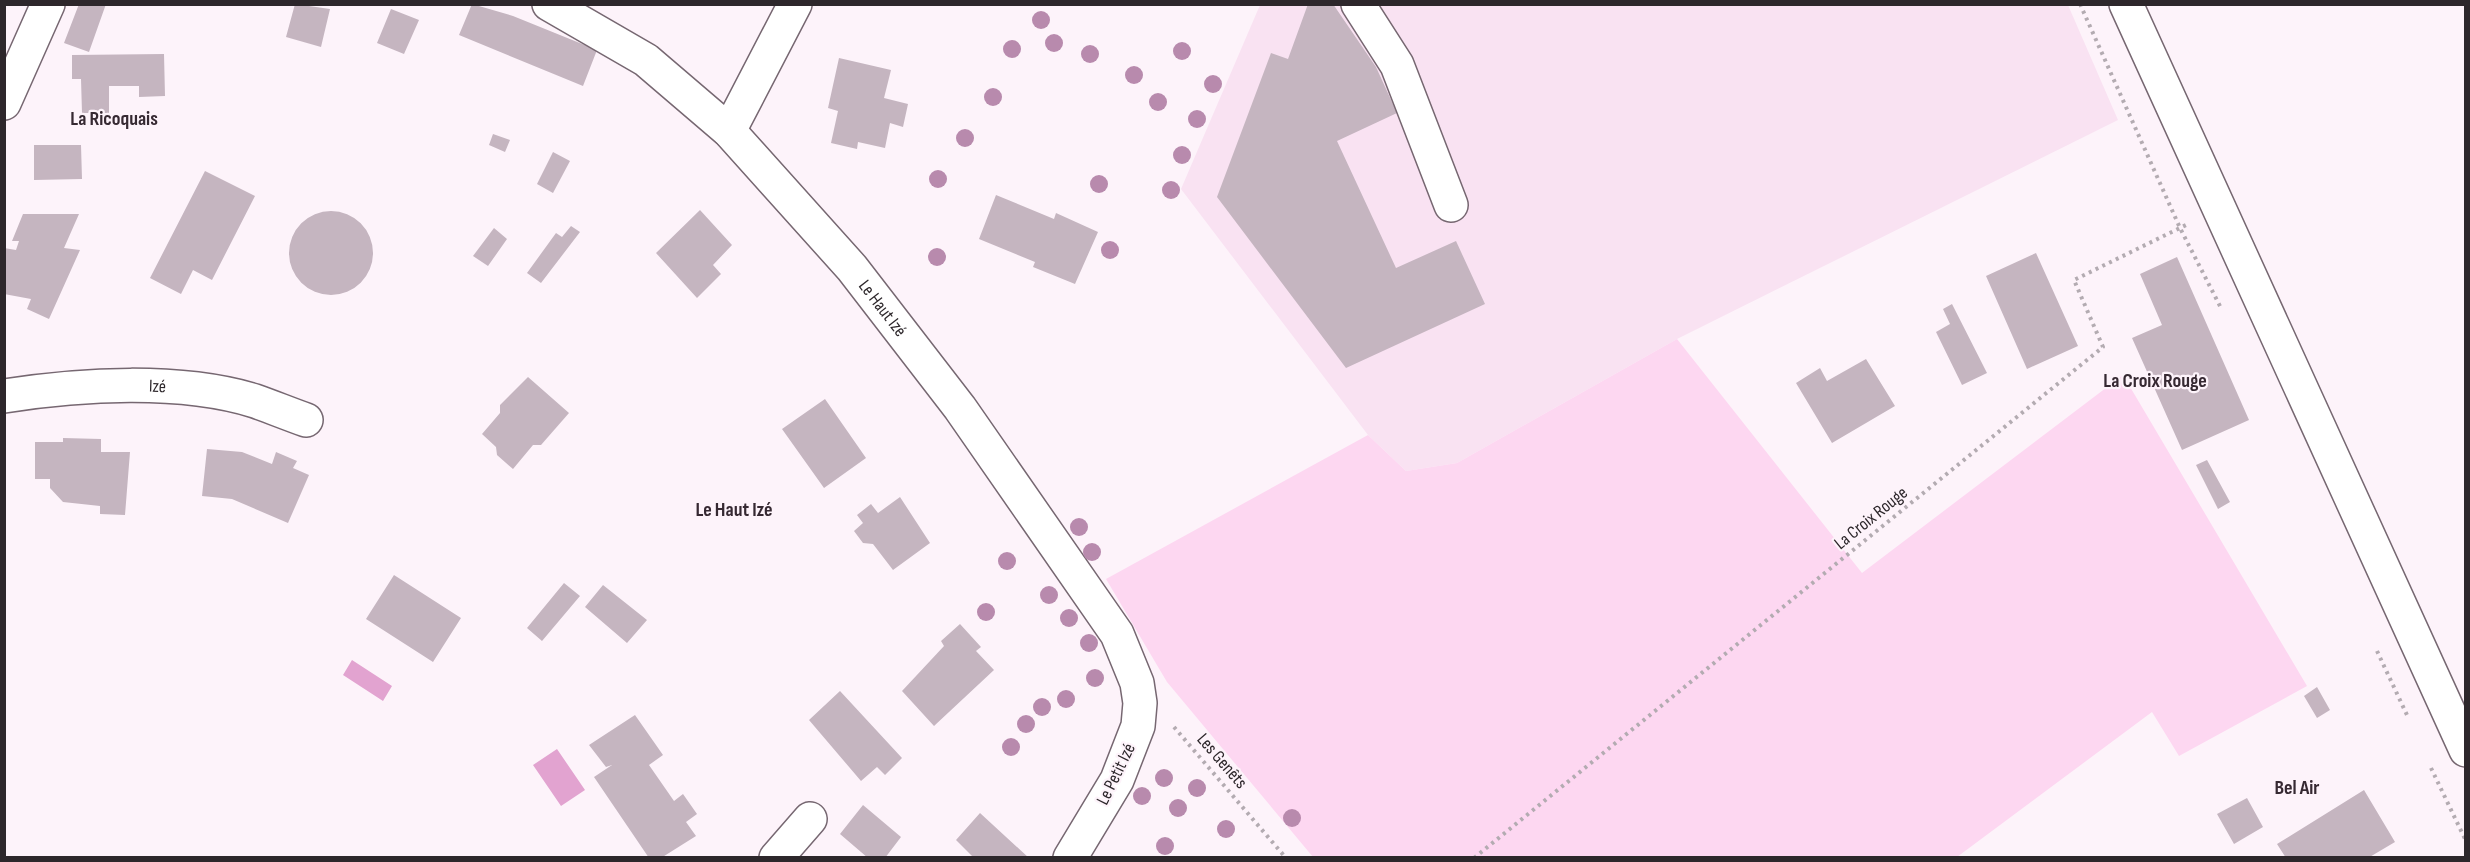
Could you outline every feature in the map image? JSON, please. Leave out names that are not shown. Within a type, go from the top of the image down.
[{"type":"street","points":[[7,92],[48,4]]},
{"type":"street","name":"Le Haut Izé","points":[[549,4],[646,60],[729,131],[852,268],[960,408],[1117,634],[1137,683]]},
{"type":"street","points":[[729,131],[795,4]]},
{"type":"street","points":[[1358,4],[1397,65],[1451,205]]},
{"type":"street","points":[[2126,4],[2466,750]]},
{"type":"street","name":"Izé","points":[[4,396],[123,387],[181,388],[253,400],[306,420]]},
{"type":"street","name":"Le Petit Izé","points":[[1070,858],[1117,780],[1131,748],[1138,726],[1140,703],[1137,683]]},
{"type":"street","points":[[776,858],[810,819]]},
{"type":"path","points":[[2080,4],[2180,228],[2223,312]]},
{"type":"path","name":"La Croix Rouge","points":[[1474,858],[2103,347],[2074,280],[2219,209]]},
{"type":"path","points":[[2376,648],[2410,723]]},
{"type":"path","name":"Les Genêts","points":[[1137,683],[1286,858]]},
{"type":"path","points":[[2430,766],[2466,841]]},
{"type":"shaded area","points":[[1260,5],[2068,5],[2118,120],[1677,339],[1457,463],[1406,471],[1368,435],[1181,189]]},
{"type":"shaded area","points":[[1677,339],[1862,573],[2123,375],[2307,686],[2179,756],[2152,712],[1957,857],[1313,857],[1167,682],[1106,579],[1368,435],[1406,471],[1457,463]]},
{"type":"shaded area","points":[[352,660],[392,686],[383,701],[343,675]]},
{"type":"shaded area","points":[[557,749],[585,790],[561,806],[533,765]]},
{"type":"building","points":[[79,4],[106,4],[89,52],[64,43]]},
{"type":"building","points":[[295,4],[330,9],[321,47],[286,37]]},
{"type":"building","points":[[472,4],[513,16],[597,50],[583,86],[459,35]]},
{"type":"building","points":[[1308,4],[1333,4],[1376,67],[1397,113],[1337,141],[1396,268],[1456,241],[1485,304],[1346,368],[1217,197],[1271,53],[1288,59]]},
{"type":"building","points":[[391,9],[419,20],[404,54],[377,43]]},
{"type":"building","points":[[164,54],[165,96],[139,97],[139,86],[109,86],[109,113],[82,113],[81,79],[72,79],[72,55]]},
{"type":"building","points":[[839,58],[891,70],[884,98],[908,104],[903,127],[890,123],[885,148],[858,142],[857,149],[831,143],[838,111],[828,108]]},
{"type":"building","points":[[493,134],[510,140],[505,152],[489,145]]},
{"type":"building","points":[[34,145],[81,145],[82,179],[34,180]]},
{"type":"building","points":[[553,152],[570,161],[553,193],[537,184]]},
{"type":"building","points":[[205,171],[255,196],[212,280],[193,270],[181,294],[150,278]]},
{"type":"building","points":[[996,195],[1054,219],[1056,213],[1098,232],[1075,284],[1033,267],[1035,262],[979,239]]},
{"type":"building","points":[[700,210],[732,245],[713,265],[721,274],[697,298],[656,253]]},
{"type":"building","points":[[331,211],[347,214],[361,223],[370,237],[373,253],[370,269],[361,283],[347,292],[331,295],[315,292],[301,283],[292,269],[289,253],[292,237],[301,223],[315,214]]},
{"type":"building","points":[[23,214],[79,214],[64,248],[80,250],[49,319],[27,309],[31,299],[4,294],[4,248],[16,250],[19,241],[12,241]]},
{"type":"building","points":[[571,226],[580,232],[541,283],[527,273],[556,233],[562,237]]},
{"type":"building","points":[[494,228],[507,239],[488,266],[473,256]]},
{"type":"building","points":[[2036,253],[2078,346],[2027,369],[1986,276]]},
{"type":"building","points":[[2177,257],[2249,420],[2182,450],[2132,338],[2162,325],[2140,274]]},
{"type":"building","points":[[1952,304],[1987,373],[1962,385],[1936,332],[1950,324],[1943,309]]},
{"type":"building","points":[[1866,359],[1895,406],[1832,443],[1796,383],[1820,368],[1827,381]]},
{"type":"building","points":[[528,377],[569,413],[541,445],[533,445],[513,469],[497,455],[496,447],[482,434],[500,413],[500,405]]},
{"type":"building","points":[[825,399],[866,458],[824,488],[782,429]]},
{"type":"building","points":[[63,438],[101,439],[101,452],[130,452],[125,515],[100,514],[100,506],[63,502],[50,488],[50,479],[35,479],[35,442],[63,442]]},
{"type":"building","points":[[207,449],[242,452],[272,464],[276,452],[297,461],[293,468],[309,475],[288,523],[232,499],[202,496]]},
{"type":"building","points":[[2207,460],[2230,502],[2218,509],[2196,465]]},
{"type":"building","points":[[900,497],[930,543],[893,570],[873,544],[863,543],[854,531],[863,523],[857,515],[871,504],[878,513]]},
{"type":"building","points":[[394,575],[461,618],[433,662],[366,619]]},
{"type":"building","points":[[564,583],[580,596],[542,641],[527,628]]},
{"type":"building","points":[[603,585],[647,620],[627,643],[585,607]]},
{"type":"building","points":[[960,624],[981,647],[976,651],[994,670],[934,726],[902,691],[944,646],[941,641]]},
{"type":"building","points":[[2317,687],[2330,710],[2317,718],[2304,696]]},
{"type":"building","points":[[840,691],[902,758],[885,775],[877,767],[861,781],[809,720]]},
{"type":"building","points":[[635,715],[663,755],[649,765],[674,801],[683,794],[697,814],[686,822],[696,836],[661,858],[649,858],[594,777],[612,765],[606,767],[589,745]]},
{"type":"building","points":[[2364,790],[2395,842],[2368,858],[2286,858],[2277,844]]},
{"type":"building","points":[[2247,798],[2263,827],[2234,844],[2217,814]]},
{"type":"building","points":[[863,805],[901,837],[885,858],[868,858],[840,834]]},
{"type":"building","points":[[980,813],[1029,858],[974,858],[956,840]]},
{"type":"district","name":"La Ricoquais","points":[[114,119]]},
{"type":"district","name":"La Croix Rouge","points":[[2155,381]]},
{"type":"district","name":"Le Haut Izé","points":[[734,510]]},
{"type":"district","name":"Bel Air","points":[[2297,788]]}]
